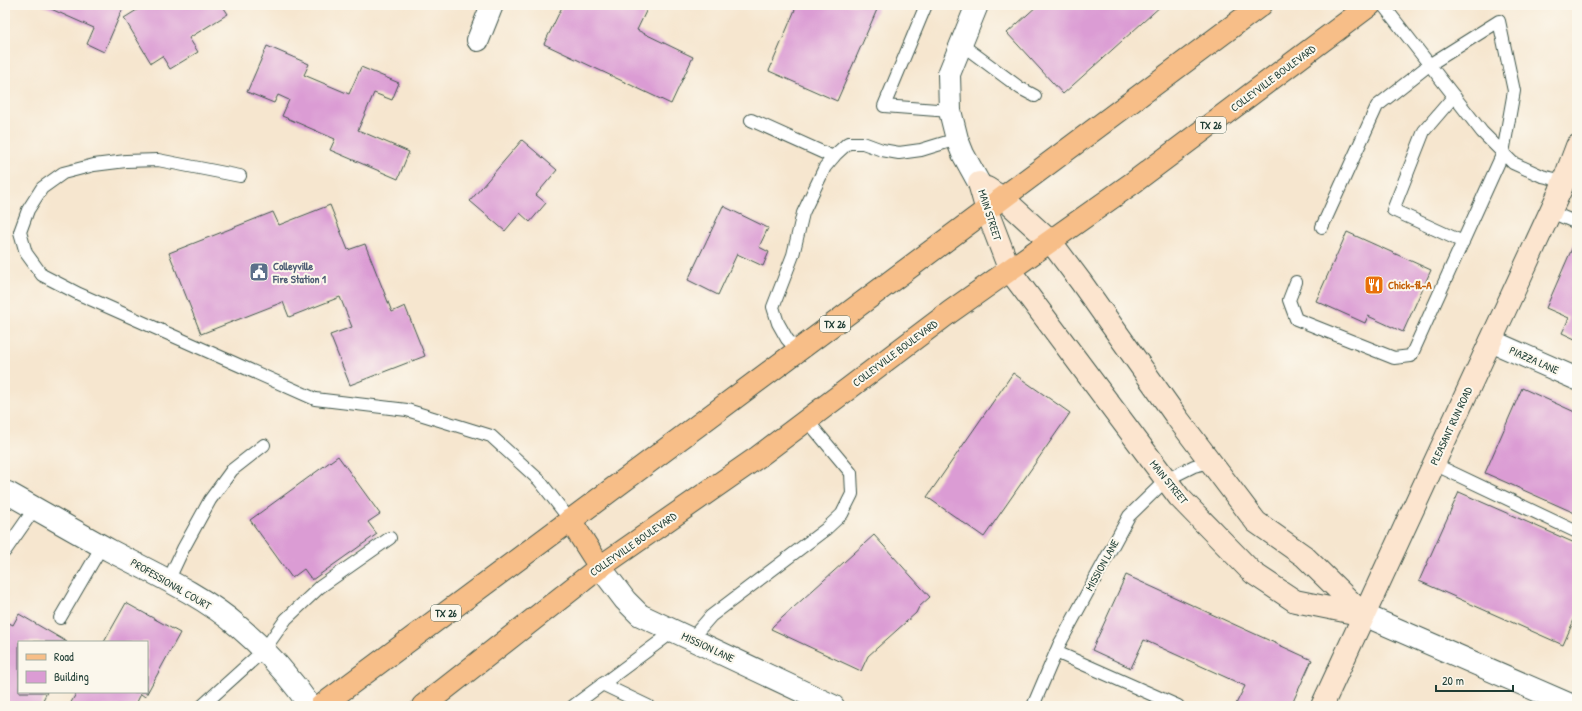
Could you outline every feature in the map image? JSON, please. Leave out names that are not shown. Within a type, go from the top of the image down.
[{"type":"main road","name":"TX 26","points":[[321,706],[996,205],[1261,5]]},
{"type":"main road","name":"COLLEYVILLE BOULEVARD","points":[[423,706],[600,567],[758,457],[950,312],[1134,182],[1370,5]]},
{"type":"main road","points":[[570,520],[600,567]]},
{"type":"street","points":[[478,40],[492,5]]},
{"type":"street","points":[[957,139],[950,111],[949,74],[977,5]]},
{"type":"street","name":"MAIN STREET","points":[[957,139],[963,154],[979,183],[996,205],[1050,242],[1081,282],[1178,419],[1256,522],[1304,556],[1364,615]]},
{"type":"street","name":"PLEASANT RUN ROAD","points":[[1322,706],[1551,212],[1577,146]]},
{"type":"street","name":"MAIN STREET","points":[[996,205],[1010,271],[1179,497],[1248,568],[1295,601],[1364,615],[1573,706]]},
{"type":"street","name":"PIAZZA LANE","points":[[1491,341],[1577,379]]},
{"type":"street","name":"PROFESSIONAL COURT","points":[[8,493],[168,581],[219,612],[239,627],[264,650],[290,678],[310,706]]},
{"type":"street","name":"MISSION LANE","points":[[600,567],[625,600],[640,615],[820,704]]},
{"type":"lane","points":[[926,5],[884,106],[950,111]]},
{"type":"lane","points":[[1383,5],[1482,132],[1513,163],[1542,176],[1564,181]]},
{"type":"lane","points":[[1296,282],[1289,300],[1296,319],[1394,358],[1411,356],[1503,153],[1514,91],[1499,21],[1429,65],[1378,106],[1322,228]]},
{"type":"lane","points":[[961,44],[1020,88],[1035,96]]},
{"type":"lane","points":[[1454,96],[1424,131],[1393,210],[1463,242]]},
{"type":"lane","points":[[751,120],[833,157]]},
{"type":"lane","points":[[798,351],[787,339],[778,323],[773,307],[793,255],[803,214],[825,167],[848,143],[863,143],[882,150],[899,153],[921,150],[957,139]]},
{"type":"lane","points":[[240,176],[158,160],[126,161],[94,165],[63,173],[42,188],[28,210],[20,232],[26,254],[42,275],[79,294],[315,399],[407,410],[491,436],[539,480],[570,520]]},
{"type":"lane","points":[[1551,212],[1577,223]]},
{"type":"lane","points":[[573,706],[602,684],[711,616],[826,529],[842,514],[852,494],[851,473],[806,420]]},
{"type":"lane","points":[[168,581],[183,548],[210,500],[232,470],[264,445]]},
{"type":"lane","name":"MISSION LANE","points":[[1033,706],[1056,652],[1129,516],[1166,480],[1194,466],[1211,462]]},
{"type":"lane","points":[[1434,464],[1577,532]]},
{"type":"lane","points":[[5,551],[35,508]]},
{"type":"lane","points":[[202,706],[264,650],[286,619],[320,587],[390,538]]},
{"type":"lane","points":[[60,618],[102,546]]},
{"type":"lane","points":[[1056,652],[1178,706]]},
{"type":"lane","points":[[602,684],[648,706]]},
{"type":"building","points":[[42,5],[116,5],[123,8],[104,52],[87,44],[94,28]]},
{"type":"building","points":[[145,5],[222,5],[228,14],[189,38],[198,52],[170,69],[162,56],[151,63],[124,18]]},
{"type":"building","points":[[563,5],[649,5],[637,30],[693,57],[671,104],[544,44]]},
{"type":"building","points":[[797,5],[879,5],[837,101],[769,71]]},
{"type":"building","points":[[1038,5],[1162,5],[1063,94],[1007,33]]},
{"type":"building","points":[[267,46],[309,64],[304,75],[349,94],[361,67],[399,83],[392,100],[374,93],[358,130],[409,152],[398,179],[330,150],[335,139],[282,116],[289,100],[278,95],[274,103],[247,92]]},
{"type":"building","points":[[522,140],[557,170],[536,195],[546,203],[530,222],[520,213],[505,231],[470,201]]},
{"type":"building","points":[[330,205],[348,250],[365,244],[392,312],[405,306],[425,356],[350,385],[330,335],[352,327],[340,297],[289,317],[283,302],[201,334],[169,253],[273,212],[279,225]]},
{"type":"building","points":[[723,206],[768,228],[759,247],[769,252],[763,266],[737,254],[718,295],[688,280]]},
{"type":"building","name":"Chick-fil-A","points":[[1347,232],[1431,270],[1403,332],[1368,316],[1365,323],[1316,301]]},
{"type":"building","points":[[1577,237],[1577,340],[1562,333],[1569,318],[1546,308]]},
{"type":"building","points":[[1013,373],[1070,413],[984,537],[927,497]]},
{"type":"building","points":[[1522,388],[1577,413],[1577,514],[1485,473]]},
{"type":"building","points":[[338,456],[380,514],[368,522],[377,534],[312,580],[304,569],[292,578],[250,520]]},
{"type":"building","points":[[1459,492],[1577,544],[1577,613],[1563,645],[1419,581]]},
{"type":"building","points":[[874,535],[930,597],[919,607],[916,613],[868,656],[861,671],[771,629],[773,626]]},
{"type":"building","points":[[1126,575],[1312,660],[1291,706],[1235,706],[1245,686],[1144,640],[1131,668],[1092,650]]},
{"type":"building","points":[[126,603],[180,633],[148,692],[148,641],[105,641]]},
{"type":"building","points":[[19,614],[65,641],[18,641],[18,693],[46,693],[40,706],[5,706],[5,621],[13,625]]},
{"type":"building","points":[[76,693],[147,693],[145,697],[141,694],[135,706],[69,706]]},
{"type":"place","name":"Colleyville Fire Station 1","points":[[259,272]]},
{"type":"place","name":"Chick-fil-A","points":[[1374,285]]}]
